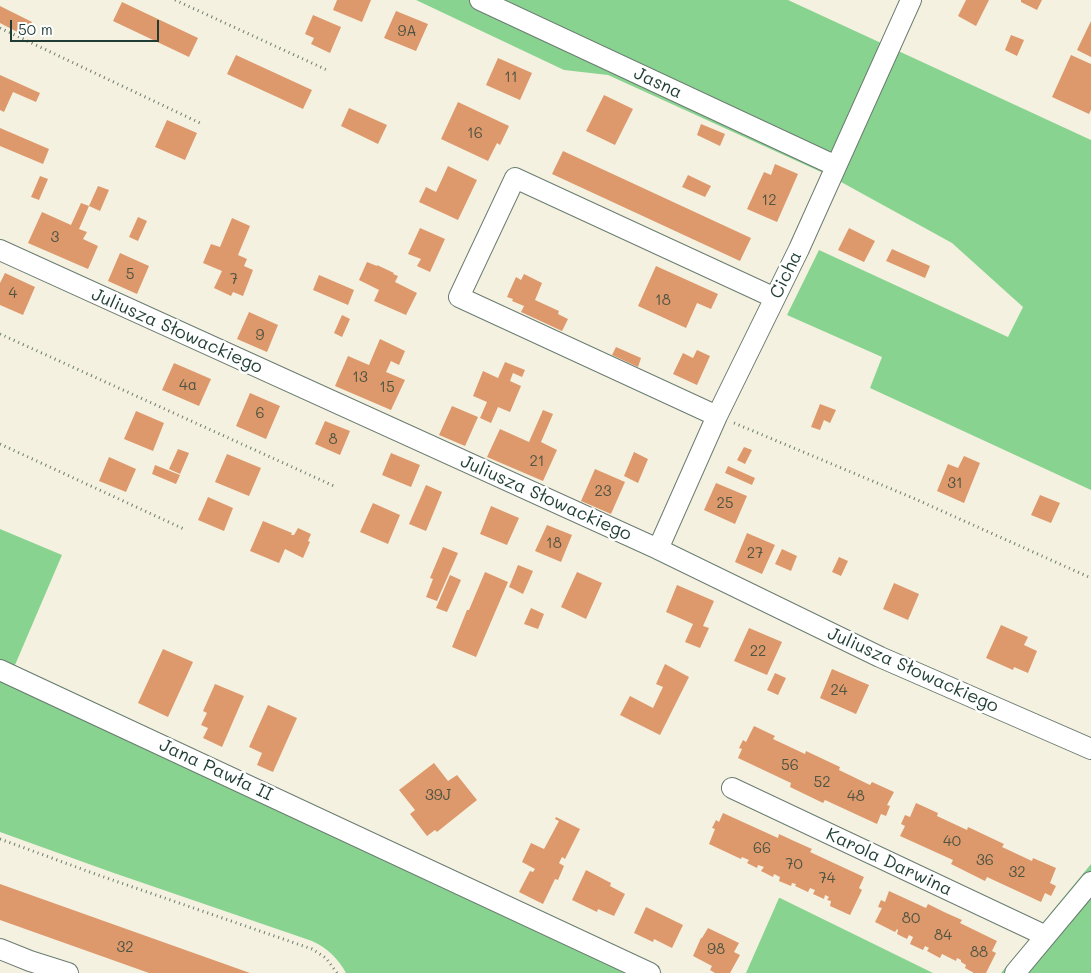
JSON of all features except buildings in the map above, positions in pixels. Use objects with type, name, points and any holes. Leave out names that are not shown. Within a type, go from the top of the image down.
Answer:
[{"type":"street","name":"Jasna","points":[[480,0],[836,166]]},
{"type":"street","name":"Cicha","points":[[658,549],[717,416],[799,249],[911,0]]},
{"type":"street","points":[[717,416],[459,297],[515,178],[775,298]]},
{"type":"street","name":"Juliusza Słowackiego","points":[[0,250],[658,549],[880,657],[1091,750]]},
{"type":"street","name":"Jana Pawła II","points":[[0,670],[650,973]]},
{"type":"street","name":"Karola Darwina","points":[[732,788],[1046,936]]},
{"type":"street","points":[[1015,973],[1091,882]]},
{"type":"street","points":[[0,949],[68,973]]},
{"type":"path","points":[[175,0],[327,70]]},
{"type":"path","points":[[0,28],[200,124]]},
{"type":"path","points":[[0,334],[334,486]]},
{"type":"path","points":[[717,416],[913,498],[1091,578]]},
{"type":"path","points":[[0,444],[186,530]]},
{"type":"path","points":[[0,839],[98,876],[312,949],[326,958],[337,973]]},
{"type":"green space","points":[[416,0],[788,0],[1091,140],[1091,490],[870,388],[882,357],[787,315],[819,250],[1008,337],[1023,307],[952,243],[832,177],[608,75],[564,70]]},
{"type":"green space","points":[[0,529],[62,555],[15,665],[662,973],[346,973],[332,954],[312,941],[0,832]]},
{"type":"green space","points":[[1091,864],[1091,973],[1001,973]]},
{"type":"green space","points":[[780,898],[933,973],[746,973]]}]
